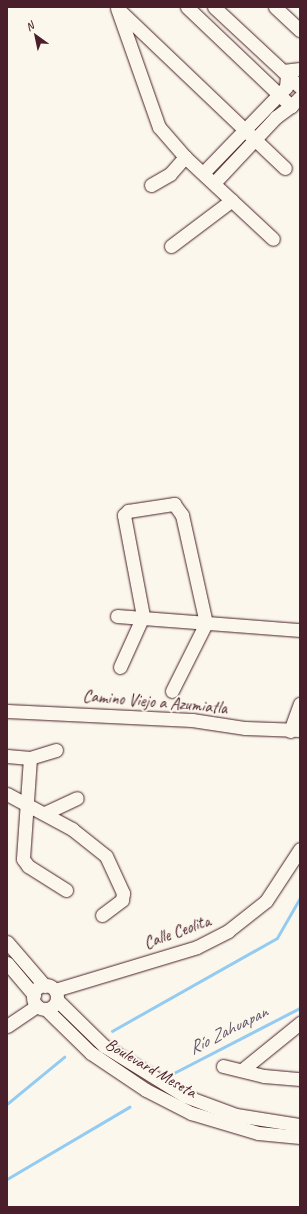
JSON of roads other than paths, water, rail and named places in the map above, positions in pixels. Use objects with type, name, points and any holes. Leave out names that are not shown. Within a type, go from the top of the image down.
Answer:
[{"type":"street","points":[[187,7],[291,106]]},
{"type":"street","points":[[214,7],[300,87]]},
{"type":"street","points":[[275,7],[300,30]]},
{"type":"street","points":[[274,239],[185,157],[159,127],[116,8],[285,168]]},
{"type":"street","points":[[285,73],[300,69]]},
{"type":"street","points":[[203,173],[277,93],[286,87],[285,73]]},
{"type":"street","points":[[214,183],[254,139],[300,96]]},
{"type":"street","points":[[265,106],[276,117]]},
{"type":"street","points":[[151,185],[170,174],[185,157]]},
{"type":"street","points":[[171,246],[232,200]]},
{"type":"street","points":[[120,666],[143,616],[124,515],[167,503],[174,504],[182,515],[206,623],[172,690]]},
{"type":"street","points":[[117,616],[143,616],[206,623],[300,630]]},
{"type":"street","points":[[295,731],[300,704]]},
{"type":"street","name":"Camino Viejo a Azumiatla","points":[[7,711],[192,720],[295,731]]},
{"type":"street","points":[[7,756],[30,758],[56,750]]},
{"type":"street","points":[[30,758],[26,803],[24,863],[66,890]]},
{"type":"street","points":[[7,794],[72,829],[106,856],[123,893],[122,900],[102,915]]},
{"type":"street","points":[[45,814],[78,798]]},
{"type":"street","name":"Calle Ceolita","points":[[52,992],[197,947],[228,931],[266,901],[300,849]]},
{"type":"street","name":"Boulevard Meseta","points":[[7,942],[77,1022],[104,1046],[154,1079],[212,1107],[258,1120],[300,1125]]},
{"type":"street","name":"Boulevard Meseta","points":[[7,963],[39,1004],[64,1030],[91,1053],[146,1090],[192,1113],[258,1133],[300,1137]]},
{"type":"street","points":[[7,1026],[39,1004],[52,992]]},
{"type":"street","points":[[39,1004],[52,992]]},
{"type":"street","points":[[242,1070],[300,1023]]},
{"type":"street","points":[[223,1066],[300,1079]]},
{"type":"waterway","points":[[112,1031],[277,938],[300,898]]},
{"type":"waterway","name":"Río Zahuapan","points":[[168,1076],[300,1008]]},
{"type":"waterway","points":[[7,1104],[64,1057]]},
{"type":"waterway","name":"Río Zahuapan","points":[[7,1179],[129,1107]]}]
